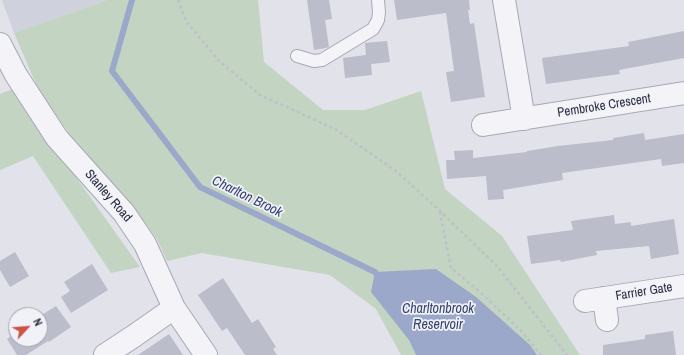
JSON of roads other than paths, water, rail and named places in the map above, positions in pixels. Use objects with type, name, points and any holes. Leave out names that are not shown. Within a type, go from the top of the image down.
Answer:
[{"type":"street","points":[[504,0],[524,119]]},
{"type":"street","name":"Stanley Road","points":[[0,44],[16,75],[57,138],[124,213],[145,244],[174,308],[206,355]]},
{"type":"street","name":"Pembroke Crescent","points":[[483,125],[684,93]]},
{"type":"street","name":"Farrier Gate","points":[[607,320],[594,300],[684,286]]},
{"type":"street","points":[[105,355],[174,308]]},
{"type":"lane","points":[[297,56],[314,61],[322,60],[373,29],[378,20],[378,0]]},
{"type":"water","name":"Charltonbrook Reservoir","points":[[436,269],[476,297],[530,345],[537,355],[416,355],[409,340],[371,292],[375,272]]},
{"type":"waterway","name":"Charlton Brook","points":[[132,0],[112,71],[200,187],[375,272],[378,278]]}]
